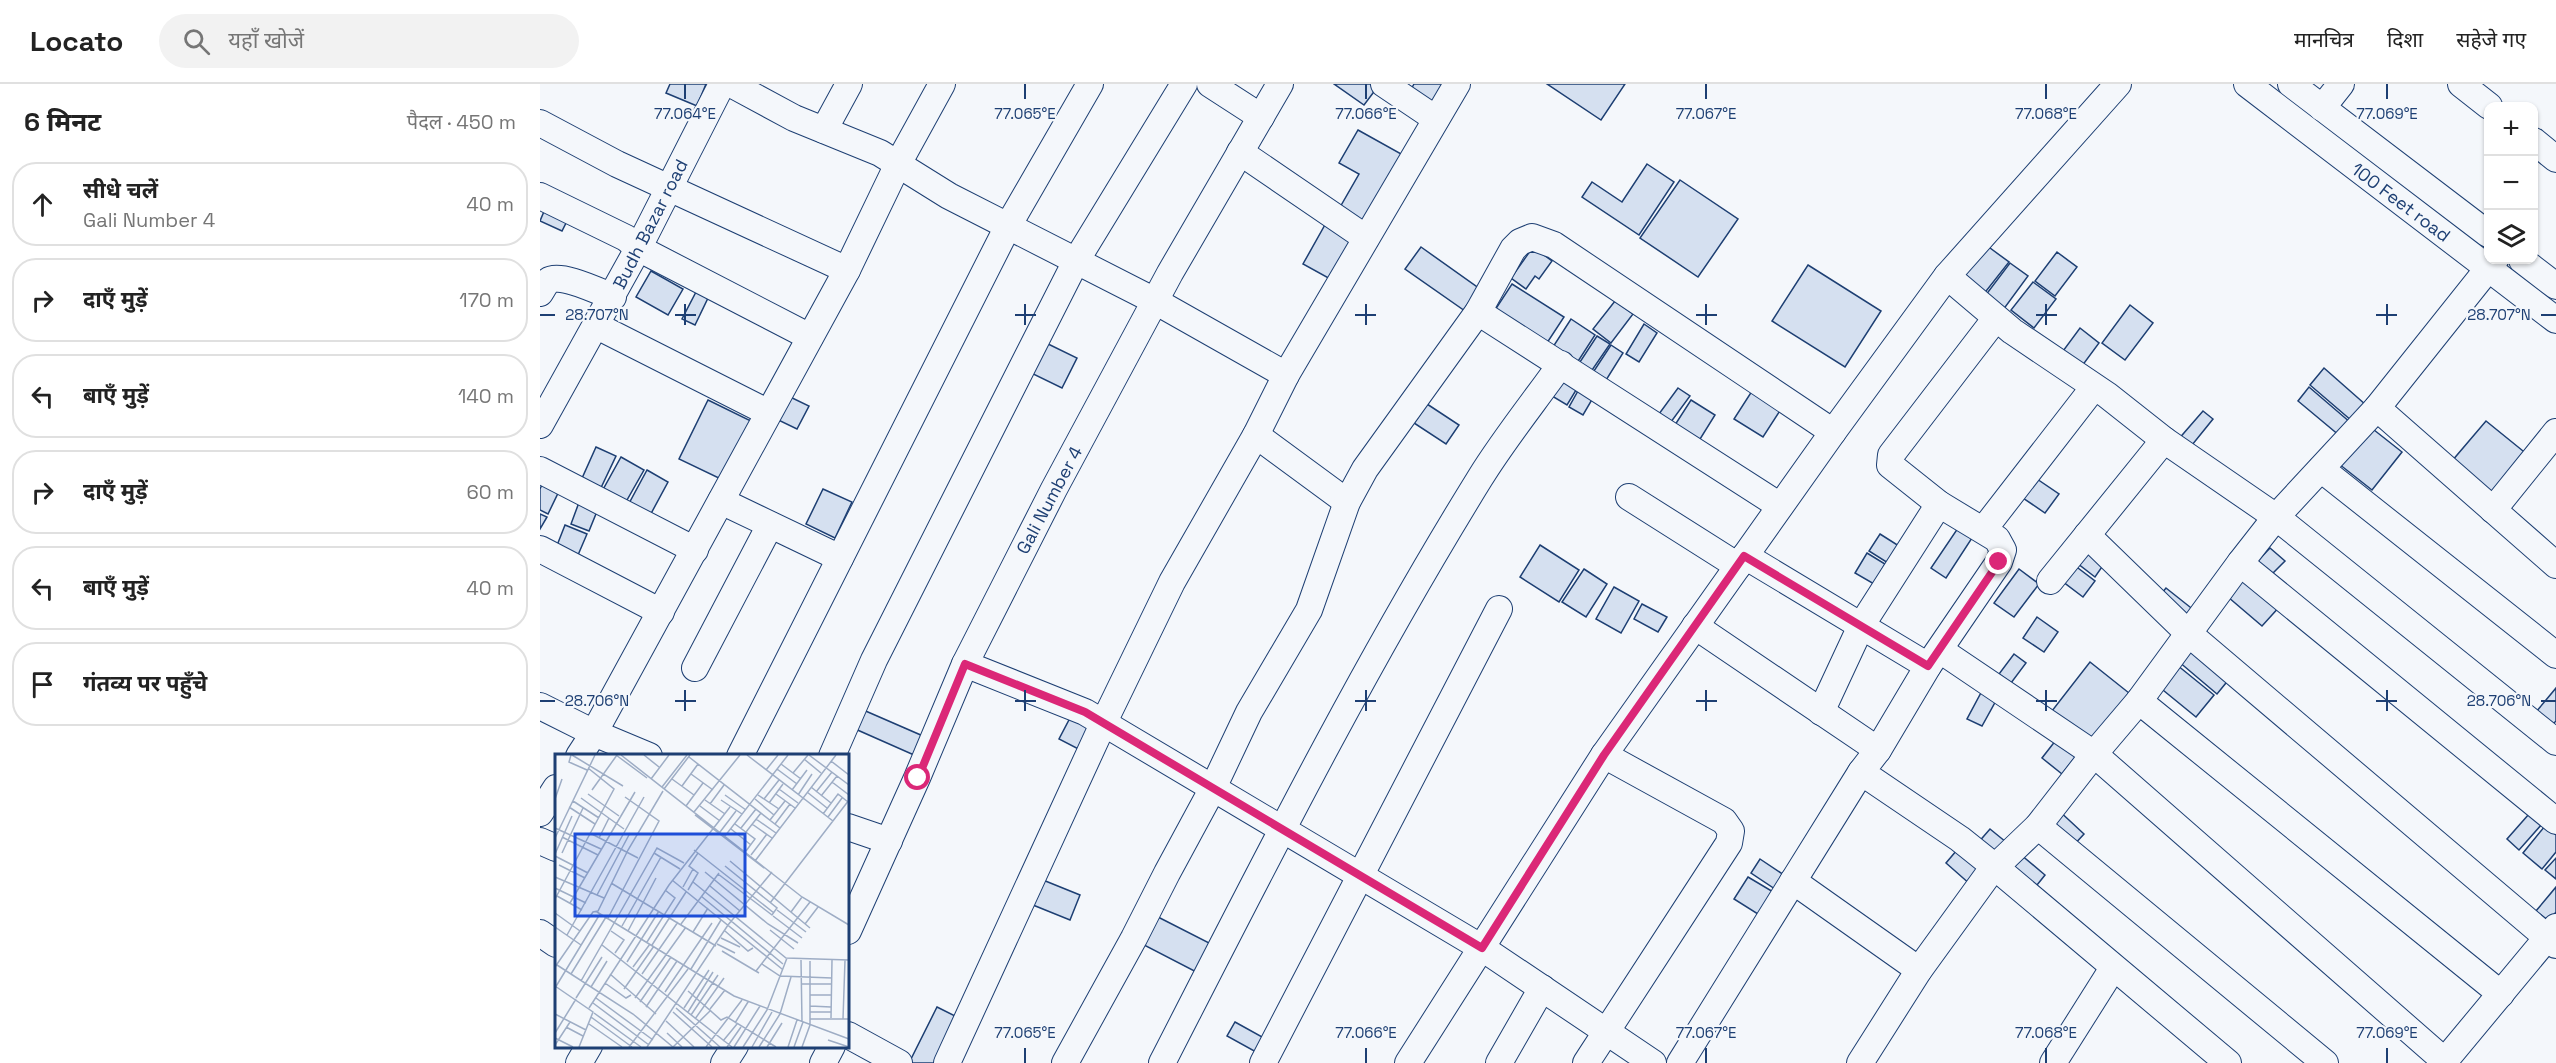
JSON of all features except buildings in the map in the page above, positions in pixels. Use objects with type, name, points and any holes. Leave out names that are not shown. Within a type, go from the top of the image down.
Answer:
[{"type":"street","name":"Budh Bazar road","points":[[540,425],[613,297],[722,84]]},
{"type":"street","points":[[731,84],[794,118],[880,153],[949,196],[1155,301],[1286,375]]},
{"type":"street","points":[[824,130],[849,84]]},
{"type":"street","points":[[580,754],[661,612],[767,412],[847,270],[898,164],[942,84]]},
{"type":"street","points":[[741,754],[1008,226],[1090,84]]},
{"type":"street","points":[[833,754],[874,660],[1076,261],[1184,84]]},
{"type":"street","points":[[1210,84],[1261,117]]},
{"type":"street","name":"Gali Number 4","points":[[849,929],[965,664],[1054,489],[1155,301],[1280,84]]},
{"type":"street","points":[[1384,84],[1436,119]]},
{"type":"street","points":[[947,1063],[1103,724],[1172,582],[1256,435],[1286,375],[1457,84]]},
{"type":"street","points":[[1408,1063],[1604,755],[1833,432],[1947,276],[2118,84]]},
{"type":"street","name":"100 Feet road","points":[[2247,84],[2484,258]]},
{"type":"street","name":"100 Feet road","points":[[2291,84],[2484,231]]},
{"type":"street","points":[[2322,108],[2342,84]]},
{"type":"street","points":[[2461,84],[2484,102]]},
{"type":"street","points":[[540,123],[669,188],[847,270]]},
{"type":"street","points":[[2538,144],[2556,159]]},
{"type":"street","points":[[1240,152],[1366,238]]},
{"type":"street","points":[[540,196],[626,238],[638,248],[810,337]]},
{"type":"street","points":[[1065,1063],[1104,996],[1213,788],[1249,712],[1309,610],[1347,502],[1381,444],[1478,312],[1513,249],[1520,242],[1533,237],[1554,244],[1833,432]]},
{"type":"street","points":[[1860,1063],[1919,970],[1995,867],[2038,826],[2139,701],[2240,563],[2276,518],[2377,408],[2492,264]]},
{"type":"street","name":"100 Feet road","points":[[2492,264],[2556,320]]},
{"type":"street","points":[[2527,264],[2556,286]]},
{"type":"street","points":[[1947,276],[2012,332],[2094,387],[2164,440],[2276,518],[2556,742]]},
{"type":"street","points":[[540,294],[549,280],[555,279],[582,284],[613,297]]},
{"type":"street","points":[[1478,312],[1780,506]]},
{"type":"street","points":[[1680,1063],[1861,772],[1878,750],[1934,658],[1999,562],[2003,550],[1997,539],[1939,504],[1890,465],[1891,454],[1996,318]]},
{"type":"street","points":[[597,326],[767,412]]},
{"type":"street","points":[[1162,1063],[1341,716],[1480,477],[1561,364]]},
{"type":"street","points":[[1984,530],[2094,387]]},
{"type":"street","points":[[2377,408],[2556,565]]},
{"type":"street","points":[[2493,510],[2556,432]]},
{"type":"street","points":[[1256,435],[1347,502]]},
{"type":"street","points":[[2050,581],[2164,440]]},
{"type":"street","points":[[2321,469],[2556,655]]},
{"type":"street","points":[[540,470],[694,550]]},
{"type":"street","points":[[1629,497],[1861,626],[1934,658],[2094,754],[2445,1062],[2501,994],[2553,937],[2188,633],[2087,535]]},
{"type":"street","points":[[721,501],[840,558]]},
{"type":"street","points":[[1821,712],[1861,626],[1939,504]]},
{"type":"street","points":[[695,668],[770,525]]},
{"type":"street","points":[[540,549],[661,612]]},
{"type":"street","points":[[2240,563],[2556,821]]},
{"type":"street","points":[[1263,1063],[1499,609]]},
{"type":"street","points":[[1695,626],[1878,750]]},
{"type":"street","points":[[965,664],[1085,712],[1482,948],[1653,1063]]},
{"type":"street","points":[[2139,701],[2501,994]]},
{"type":"street","points":[[540,706],[594,733],[644,754]]},
{"type":"street","points":[[1586,1063],[1728,843],[1731,831],[1724,821],[1604,755]]},
{"type":"street","points":[[1861,772],[1960,839],[2228,1063]]},
{"type":"street","points":[[540,813],[555,790]]},
{"type":"street","points":[[2038,826],[2325,1063]]},
{"type":"street","points":[[849,827],[889,841]]},
{"type":"street","points":[[540,841],[555,848]]},
{"type":"street","points":[[1792,881],[1919,970]]},
{"type":"street","points":[[540,933],[555,943]]},
{"type":"street","points":[[2053,1063],[2114,968]]},
{"type":"street","points":[[1498,1063],[1542,988]]},
{"type":"street","points":[[849,1036],[899,1063]]},
{"type":"street","points":[[579,1063],[588,1048]]},
{"type":"street","points":[[724,1063],[734,1048]]},
{"type":"street","points":[[823,1063],[831,1048]]},
{"type":"route","points":[[918,778],[965,664],[1085,712],[1482,948],[1604,755],[1744,556],[1928,666],[1999,562]]}]
